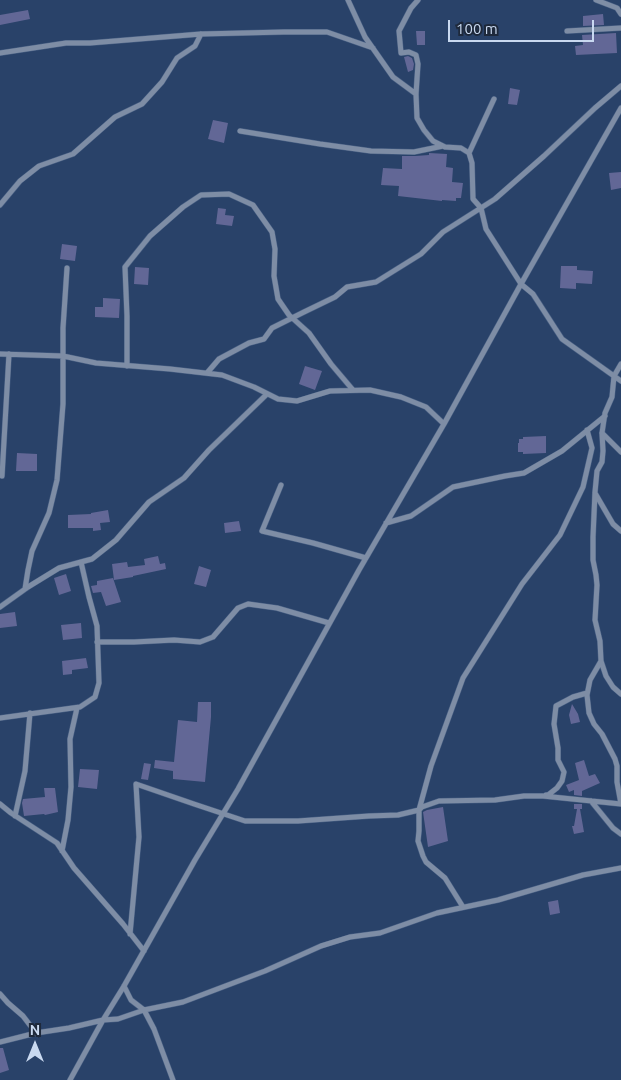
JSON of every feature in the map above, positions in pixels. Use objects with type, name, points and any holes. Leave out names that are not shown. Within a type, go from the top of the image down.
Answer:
[{"type":"street","points":[[348,0],[365,37],[393,77],[416,94]]},
{"type":"street","points":[[418,0],[411,8],[399,31],[401,52],[409,52],[416,55],[418,64],[417,118],[433,141],[443,146]]},
{"type":"street","points":[[596,0],[617,8],[621,14]]},
{"type":"street","points":[[566,31],[621,28]]},
{"type":"street","points":[[0,53],[66,43],[90,43],[201,34],[276,32],[327,32],[373,48]]},
{"type":"street","points":[[0,205],[20,180],[39,166],[73,154],[115,117],[142,104],[162,82],[177,58],[195,46],[201,34]]},
{"type":"street","points":[[207,373],[220,359],[249,343],[264,339],[272,328],[335,297],[347,288],[376,282],[421,254],[444,232],[502,193],[621,86]]},
{"type":"street","points":[[469,154],[494,99]]},
{"type":"street","points":[[70,1080],[195,860],[238,789],[329,623],[444,424],[621,108]]},
{"type":"street","points":[[240,131],[371,150],[414,152],[443,146],[461,148],[469,154],[472,163],[473,199],[481,208],[486,229],[522,284],[533,294],[562,339],[621,381]]},
{"type":"street","points":[[126,366],[127,316],[125,267],[150,236],[183,207],[201,195],[228,194],[253,205],[272,232],[275,249],[274,276],[278,299],[292,318],[309,333],[331,364],[353,390]]},
{"type":"street","points":[[25,589],[32,551],[48,513],[57,480],[62,404],[62,328],[67,268]]},
{"type":"street","points":[[0,354],[62,356],[96,363],[207,373],[254,387],[278,400],[297,401],[330,391],[370,390],[402,397],[426,407],[444,424]]},
{"type":"street","points":[[2,476],[9,354]]},
{"type":"street","points":[[621,364],[614,376],[612,397],[605,416],[602,433],[603,451],[602,462],[597,471],[593,537],[593,560],[597,585],[595,620],[600,641],[601,661],[606,676],[621,694]]},
{"type":"street","points":[[614,376],[621,375]]},
{"type":"street","points":[[0,607],[59,568],[92,559],[116,540],[149,502],[184,478],[209,450],[266,394]]},
{"type":"street","points":[[386,523],[411,516],[453,487],[524,473],[562,451],[605,416]]},
{"type":"street","points":[[463,907],[445,878],[426,862],[418,841],[420,810],[431,766],[463,678],[522,584],[560,535],[583,487],[592,448],[587,430]]},
{"type":"street","points":[[602,433],[621,452]]},
{"type":"street","points":[[280,486],[262,531],[366,558]]},
{"type":"street","points":[[595,492],[613,524],[621,530]]},
{"type":"street","points":[[0,718],[77,708],[95,697],[99,683],[97,626],[81,562]]},
{"type":"street","points":[[97,642],[174,640],[200,642],[213,637],[238,608],[248,604],[277,608],[329,623]]},
{"type":"street","points":[[130,934],[139,837],[136,784],[245,821],[298,821],[398,815],[420,810],[439,801],[495,800],[524,796],[543,796],[621,804],[615,759],[589,713],[587,693],[590,680],[601,661]]},
{"type":"street","points":[[543,796],[548,795],[557,788],[562,781],[564,772],[558,760],[554,724],[556,706],[573,697],[587,693]]},
{"type":"street","points":[[62,851],[69,812],[70,739],[77,708]]},
{"type":"street","points":[[15,816],[25,771],[30,713]]},
{"type":"street","points":[[591,801],[613,828],[621,834]]},
{"type":"street","points":[[0,804],[57,843],[74,868],[144,951]]},
{"type":"street","points":[[0,1042],[36,1033],[103,1020],[118,1019],[144,1010],[183,1002],[265,971],[321,946],[350,937],[380,933],[437,913],[498,900],[583,875],[621,868]]},
{"type":"street","points":[[124,986],[131,1000],[144,1010],[154,1030],[172,1080]]},
{"type":"street","points":[[0,994],[23,1016],[36,1033]]},
{"type":"building","points":[[28,10],[30,19],[0,25],[0,15]]},
{"type":"building","points":[[603,14],[604,25],[583,26],[583,16]]},
{"type":"building","points":[[416,31],[425,31],[425,45],[417,45]]},
{"type":"building","points":[[616,33],[617,53],[576,55],[575,46],[583,45],[582,35]]},
{"type":"building","points":[[404,57],[412,58],[414,64],[413,70],[408,72]]},
{"type":"building","points":[[510,88],[520,90],[517,105],[508,104]]},
{"type":"building","points":[[213,120],[228,123],[224,143],[208,139]]},
{"type":"building","points":[[429,153],[447,154],[446,167],[453,168],[452,182],[463,183],[461,198],[456,198],[456,201],[442,201],[398,196],[399,186],[381,185],[383,168],[402,169],[402,156],[429,155]]},
{"type":"building","points":[[621,172],[621,188],[611,190],[609,173]]},
{"type":"building","points":[[218,208],[226,209],[225,215],[234,216],[232,226],[216,224]]},
{"type":"building","points":[[62,244],[77,246],[75,261],[60,259]]},
{"type":"building","points":[[561,266],[577,266],[577,270],[593,271],[592,284],[576,283],[576,289],[560,288]]},
{"type":"building","points":[[135,267],[149,268],[148,285],[134,284]]},
{"type":"building","points":[[103,298],[120,299],[119,318],[95,317],[95,307],[103,307]]},
{"type":"building","points":[[305,366],[322,371],[315,390],[299,384]]},
{"type":"building","points":[[546,436],[546,453],[523,454],[523,452],[518,452],[519,439],[523,439],[523,437]]},
{"type":"building","points":[[17,453],[37,454],[37,471],[16,471]]},
{"type":"building","points":[[108,510],[110,522],[100,523],[101,530],[93,531],[93,528],[68,528],[68,515],[91,514]]},
{"type":"building","points":[[239,521],[241,531],[225,533],[224,523]]},
{"type":"building","points":[[158,556],[160,564],[165,563],[166,569],[114,580],[112,564],[127,562],[128,567],[145,565],[144,559]]},
{"type":"building","points":[[199,566],[211,570],[206,587],[194,584]]},
{"type":"building","points":[[66,574],[71,591],[59,595],[54,578]]},
{"type":"building","points":[[113,578],[121,602],[106,606],[101,592],[93,593],[91,586],[97,585],[97,581]]},
{"type":"building","points":[[15,612],[17,626],[0,628],[0,614]]},
{"type":"building","points":[[81,623],[82,638],[63,640],[61,625]]},
{"type":"building","points":[[86,658],[88,668],[72,670],[72,674],[63,675],[62,661]]},
{"type":"building","points":[[198,702],[211,702],[205,782],[173,779],[173,771],[154,768],[155,760],[174,762],[178,720],[197,722]]},
{"type":"building","points":[[572,704],[580,722],[571,724],[569,715]]},
{"type":"building","points":[[584,760],[589,776],[595,774],[600,783],[582,791],[582,796],[574,795],[574,790],[569,792],[566,785],[579,780],[575,763]]},
{"type":"building","points":[[144,763],[151,764],[148,780],[141,779]]},
{"type":"building","points":[[80,769],[99,770],[97,789],[78,787]]},
{"type":"building","points":[[44,788],[55,788],[58,812],[24,816],[23,799],[45,797]]},
{"type":"building","points":[[574,804],[582,804],[582,809],[580,809],[584,832],[574,834],[572,826],[574,826],[577,809],[574,809]]},
{"type":"building","points":[[443,807],[448,841],[428,847],[423,812]]},
{"type":"building","points":[[558,900],[560,913],[550,915],[548,902]]},
{"type":"building","points":[[0,1048],[3,1048],[9,1070],[0,1073]]}]
